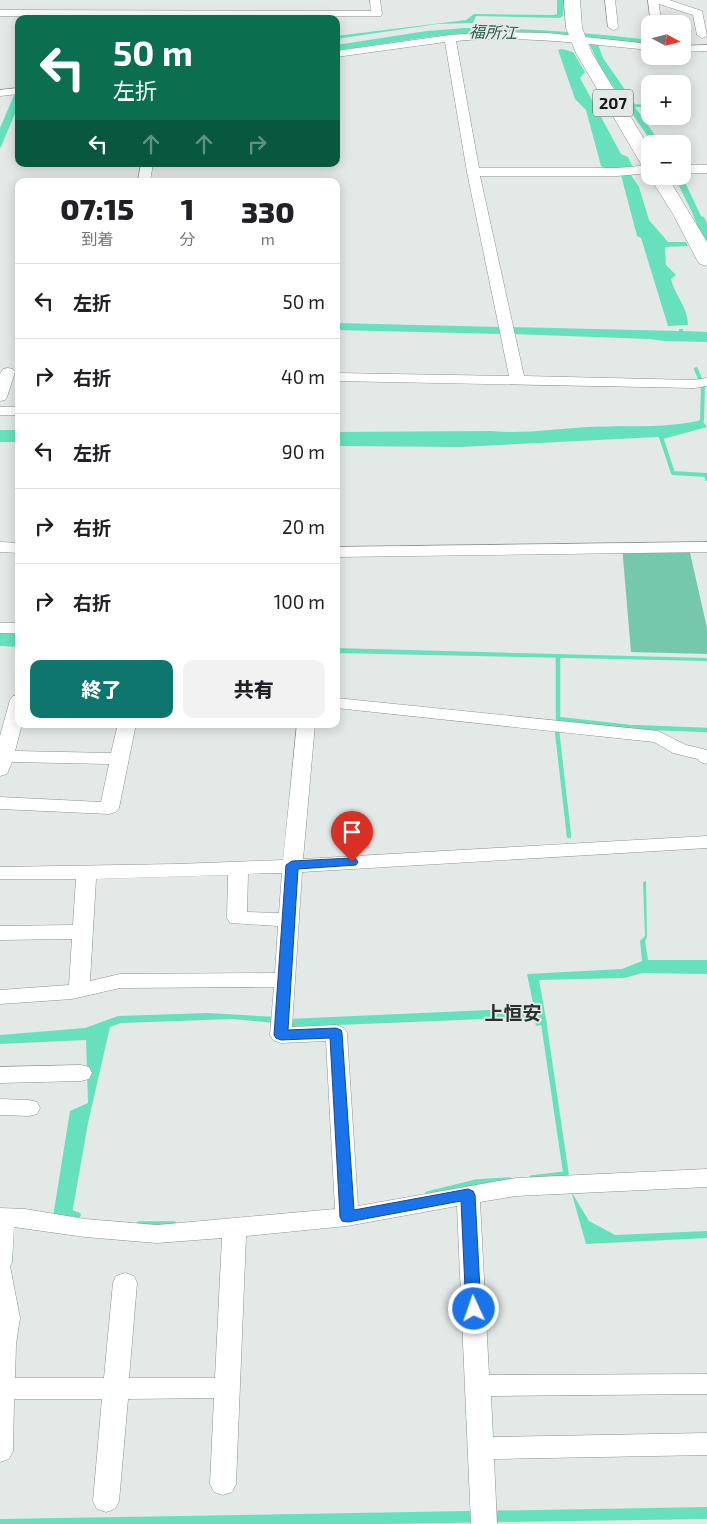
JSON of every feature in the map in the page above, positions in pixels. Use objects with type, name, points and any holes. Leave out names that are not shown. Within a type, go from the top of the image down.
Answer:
[{"type":"highway","name":"207","points":[[572,0],[576,34],[591,67],[641,149]]},
{"type":"highway","points":[[664,185],[707,260]]},
{"type":"street","points":[[0,13],[377,14],[375,0]]},
{"type":"street","points":[[610,0],[613,27]]},
{"type":"street","points":[[653,0],[655,15]]},
{"type":"street","points":[[658,0],[698,13],[702,35]]},
{"type":"street","points":[[340,53],[450,38],[514,35],[576,34],[641,45]]},
{"type":"street","points":[[450,38],[473,172],[517,380]]},
{"type":"street","points":[[691,49],[707,48]]},
{"type":"street","points":[[0,93],[15,91]]},
{"type":"street","points":[[691,169],[707,169]]},
{"type":"street","points":[[473,172],[641,170]]},
{"type":"street","points":[[0,397],[9,372]]},
{"type":"street","points":[[340,377],[694,384],[707,382]]},
{"type":"street","points":[[0,411],[15,411]]},
{"type":"street","points":[[0,547],[15,548]]},
{"type":"street","points":[[340,552],[707,547]]},
{"type":"street","points":[[0,628],[15,628]]},
{"type":"street","points":[[340,703],[658,737],[680,749],[706,755],[707,758]]},
{"type":"street","points":[[15,718],[2,763],[120,759]]},
{"type":"street","points":[[0,803],[110,808],[126,728]]},
{"type":"street","points":[[306,728],[292,865],[281,1035],[336,1033],[348,1217]]},
{"type":"street","points":[[0,873],[86,874],[238,869],[707,842]]},
{"type":"street","points":[[238,869],[237,918],[289,920]]},
{"type":"street","points":[[79,991],[86,874]]},
{"type":"street","points":[[0,933],[83,932]]},
{"type":"street","points":[[0,997],[79,991],[120,981],[284,980]]},
{"type":"street","points":[[0,1075],[81,1073]]},
{"type":"street","points":[[0,1107],[29,1108]]},
{"type":"street","points":[[0,1262],[1,1217],[24,1218],[85,1228],[158,1234],[234,1229],[348,1217],[516,1187],[707,1178]]},
{"type":"street","points":[[468,1195],[484,1514]]},
{"type":"street","points":[[223,1484],[234,1229]]},
{"type":"street","points":[[0,1271],[8,1318],[3,1344],[0,1451]]},
{"type":"street","points":[[106,1501],[125,1283]]},
{"type":"street","points":[[478,1386],[707,1384]]},
{"type":"street","points":[[1,1390],[227,1388]]},
{"type":"street","points":[[481,1448],[707,1444]]},
{"type":"shaded area","points":[[688,544],[707,628],[707,654],[631,652],[622,546]]},
{"type":"water","points":[[557,0],[564,0],[563,16],[560,18],[476,16],[473,23],[437,24],[340,38],[340,36],[466,20],[474,14],[557,14]]},
{"type":"water","name":"福所江","points":[[465,28],[534,30],[641,39],[641,44],[559,36],[491,33],[435,36],[340,50],[340,44],[427,31]]},
{"type":"water","points":[[589,43],[598,44],[603,58],[635,104],[641,104],[641,107],[635,107],[641,116],[641,125],[648,125],[655,135],[647,135],[601,69]]},
{"type":"water","points":[[562,49],[573,52],[585,72],[580,78],[621,154],[628,157],[633,167],[631,175],[639,187],[649,220],[668,242],[686,242],[688,246],[665,247],[666,265],[676,275],[671,279],[684,307],[688,325],[668,326],[641,238],[637,236],[621,175],[601,166],[586,110],[575,99],[558,50]]},
{"type":"water","points":[[15,93],[15,113],[0,149],[0,128]]},
{"type":"water","points":[[678,185],[686,185],[701,216],[704,217],[707,223],[707,252],[692,212]]},
{"type":"water","points":[[340,323],[501,327],[501,334],[340,330]]},
{"type":"water","points":[[511,327],[679,331],[679,329],[683,329],[683,331],[707,332],[707,342],[512,334]]},
{"type":"water","points":[[702,420],[707,427],[663,439],[658,437],[460,447],[340,446],[340,432],[527,432],[587,427],[659,426]]},
{"type":"water","points":[[0,430],[15,430],[15,442],[0,442]]},
{"type":"water","points":[[0,633],[15,634],[15,647],[0,646]]},
{"type":"water","points":[[340,648],[707,658],[707,661],[340,653]]},
{"type":"water","points":[[646,881],[647,937],[645,941],[648,960],[707,960],[707,974],[643,973],[624,978],[539,980],[547,1024],[536,1026],[534,1017],[288,1027],[288,1019],[534,1008],[527,974],[622,969],[642,961],[640,941],[645,936],[643,882]]},
{"type":"water","points":[[208,1013],[277,1017],[276,1023],[232,1019],[121,1023],[110,1027],[88,1123],[71,1220],[53,1217],[70,1111],[88,1103],[86,1040],[0,1044],[0,1035],[85,1028],[118,1016]]},
{"type":"water","points":[[571,1191],[589,1221],[615,1235],[707,1231],[707,1238],[586,1244]]},
{"type":"water","points":[[707,1507],[707,1519],[385,1524],[0,1524],[0,1519]]},
{"type":"waterway","points":[[696,369],[700,379]]},
{"type":"waterway","points":[[700,423],[702,420],[703,387]]},
{"type":"waterway","points":[[660,434],[673,473],[706,475],[707,479]]},
{"type":"waterway","points":[[558,657],[558,719],[630,727],[707,730]]},
{"type":"waterway","points":[[557,731],[569,836]]},
{"type":"waterway","points":[[532,1178],[566,1174],[544,1025]]},
{"type":"waterway","points":[[428,1194],[477,1182],[509,1180]]},
{"type":"waterway","points":[[68,1212],[78,1215]]},
{"type":"waterway","points":[[139,1224],[174,1224]]},
{"type":"district","name":"上恒安","points":[[513,1013]]},
{"type":"route","points":[[352,862],[292,865],[281,1035],[336,1033],[348,1217],[468,1195],[474,1309]]}]
